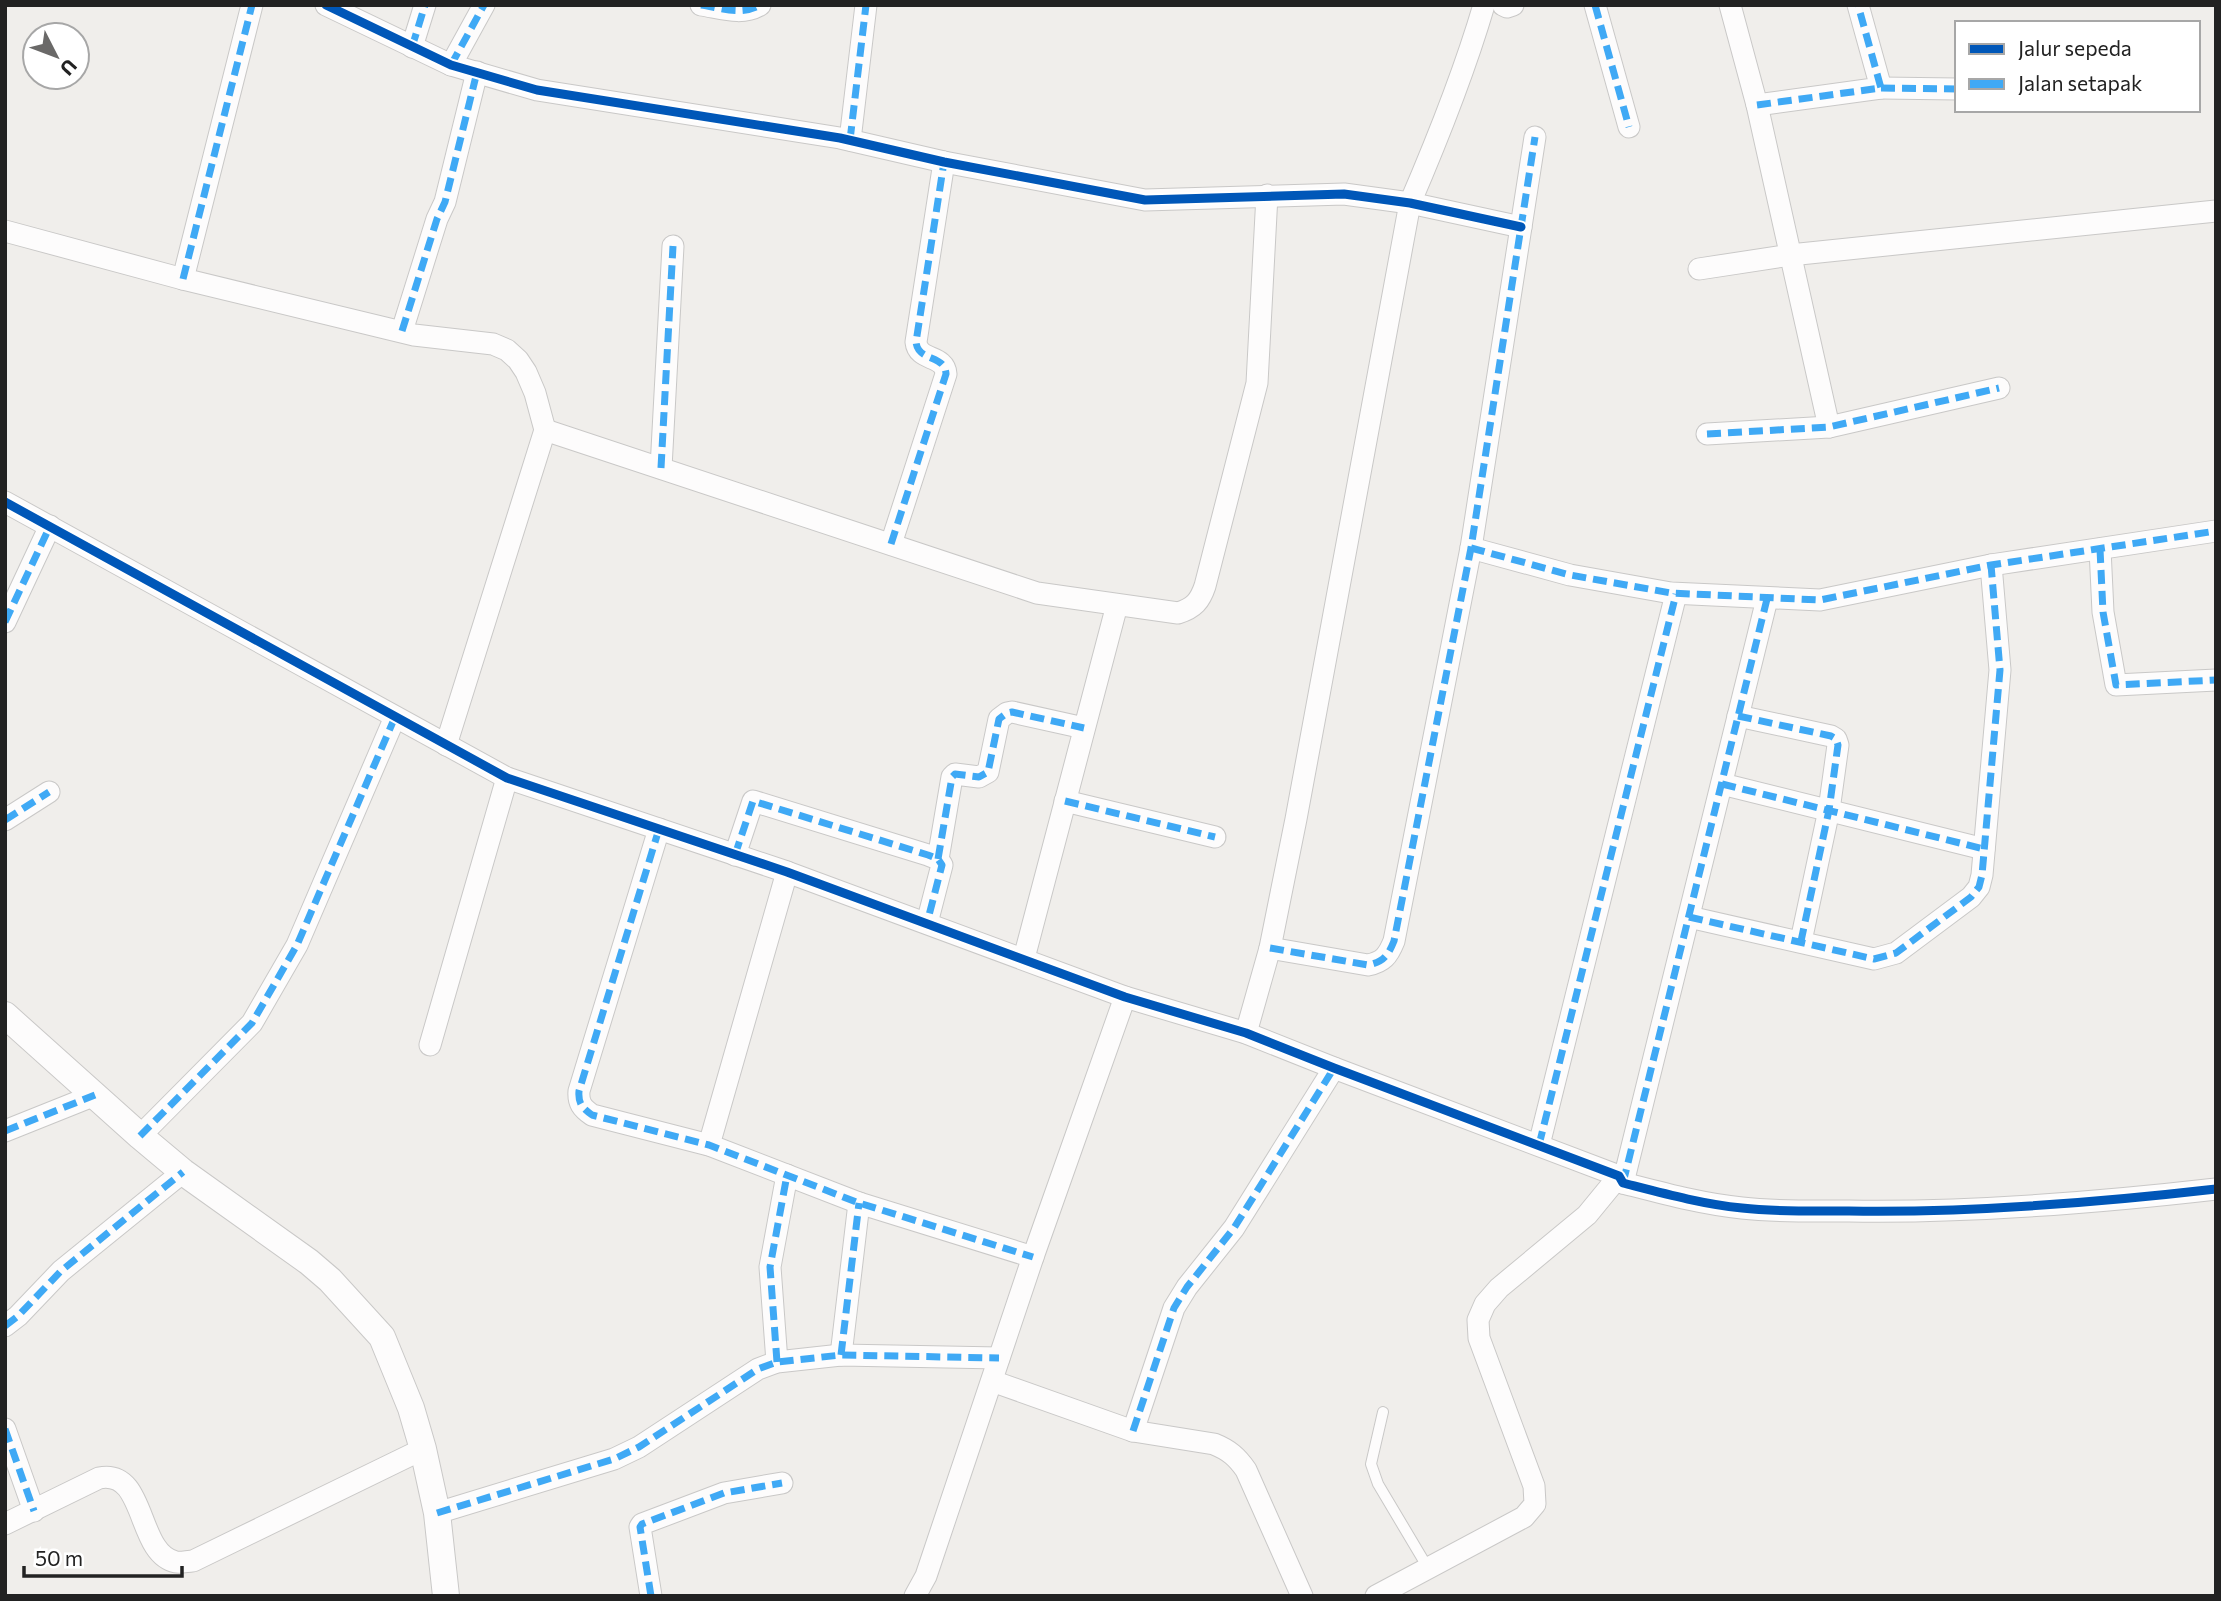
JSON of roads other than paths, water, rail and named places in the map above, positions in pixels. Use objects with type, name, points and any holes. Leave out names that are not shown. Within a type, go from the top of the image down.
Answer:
[{"type":"street","points":[[183,279],[252,5]]},
{"type":"street","points":[[326,5],[451,65],[537,90],[849,140],[944,162],[1145,200],[1344,194],[1410,203],[1521,227]]},
{"type":"street","points":[[412,47],[425,5]]},
{"type":"street","points":[[451,65],[484,5]]},
{"type":"street","points":[[701,5],[741,12],[750,11],[760,5]]},
{"type":"street","points":[[849,140],[866,5]]},
{"type":"street","points":[[1247,1033],[1270,948],[1299,805],[1410,203],[1451,105],[1484,5]]},
{"type":"street","points":[[1503,5],[1513,5]]},
{"type":"street","points":[[1595,5],[1629,127]]},
{"type":"street","points":[[1730,5],[1757,105],[1829,427]]},
{"type":"street","points":[[1858,5],[1881,88]]},
{"type":"street","points":[[402,331],[444,202],[477,72]]},
{"type":"street","points":[[1757,105],[1881,88],[1955,89]]},
{"type":"street","points":[[1270,948],[1368,965],[1381,962],[1389,954],[1471,548],[1535,137]]},
{"type":"street","points":[[891,544],[946,374],[946,367],[942,362],[921,354],[916,348],[944,162]]},
{"type":"street","points":[[545,430],[1037,593],[1178,613],[1190,609],[1200,599],[1257,383],[1267,195]]},
{"type":"street","points":[[1699,270],[1790,255],[2216,211]]},
{"type":"street","points":[[5,231],[183,279],[402,331],[493,344],[507,349],[518,360],[535,393],[545,430],[446,745]]},
{"type":"street","points":[[661,468],[673,246]]},
{"type":"street","points":[[1707,434],[1829,427],[1999,388]]},
{"type":"street","points":[[5,502],[508,778],[787,872],[1125,997],[1247,1033],[1621,1179],[1687,1200],[1743,1208],[1911,1212],[2015,1208],[2216,1189]]},
{"type":"street","points":[[5,622],[50,526]]},
{"type":"street","points":[[1471,548],[1570,575],[1676,594],[1830,599],[1991,565],[2216,531]]},
{"type":"street","points":[[2100,549],[2103,612],[2116,685],[2216,680]]},
{"type":"street","points":[[1689,917],[1874,958],[1896,953],[1971,897],[1979,887],[1984,849],[2000,670],[1991,565]]},
{"type":"street","points":[[1539,1145],[1676,594]]},
{"type":"street","points":[[1376,1596],[1524,1517],[1535,1504],[1534,1486],[1479,1338],[1478,1320],[1485,1304],[1499,1288],[1587,1215],[1621,1179],[1767,599]]},
{"type":"street","points":[[1024,958],[1116,605]]},
{"type":"street","points":[[927,923],[941,871],[939,859],[952,777],[955,774],[979,777],[988,772],[999,719],[1003,715],[1012,712],[1084,728]]},
{"type":"street","points":[[1738,716],[1831,736],[1836,739],[1838,745],[1829,810],[1801,941]]},
{"type":"street","points":[[140,1136],[252,1023],[266,1002],[297,945],[395,717]]},
{"type":"street","points":[[430,1045],[508,778]]},
{"type":"street","points":[[1722,784],[1984,849]]},
{"type":"street","points":[[5,820],[49,792]]},
{"type":"street","points":[[1065,801],[1215,837]]},
{"type":"street","points":[[735,855],[753,802],[939,859]]},
{"type":"street","points":[[659,829],[579,1091],[578,1101],[584,1109],[592,1115],[709,1145],[859,1203],[1033,1257]]},
{"type":"street","points":[[709,1145],[787,872]]},
{"type":"street","points":[[915,1596],[926,1576],[1033,1257],[1125,997]]},
{"type":"street","points":[[5,1016],[183,1171],[309,1262],[330,1280],[382,1337],[423,1449],[437,1513],[446,1596]]},
{"type":"street","points":[[1133,1431],[1174,1308],[1186,1287],[1234,1228],[1334,1069]]},
{"type":"street","points":[[5,1130],[95,1095]]},
{"type":"street","points":[[5,1326],[61,1271],[183,1171]]},
{"type":"street","points":[[777,1362],[769,1267],[788,1175]]},
{"type":"street","points":[[841,1355],[859,1203]]},
{"type":"street","points":[[437,1513],[614,1460],[639,1447],[758,1369],[777,1362],[841,1355],[999,1358]]},
{"type":"street","points":[[992,1381],[1133,1431],[1214,1444],[1237,1457],[1246,1470],[1302,1596]]},
{"type":"street","points":[[5,1429],[34,1511]]},
{"type":"street","points":[[5,1524],[109,1475],[120,1478],[127,1488],[158,1550],[176,1562],[193,1561],[423,1449]]},
{"type":"street","points":[[651,1596],[640,1530],[642,1524],[724,1493],[782,1483]]},
{"type":"lane","points":[[1383,1412],[1371,1465],[1378,1484],[1428,1569]]}]
